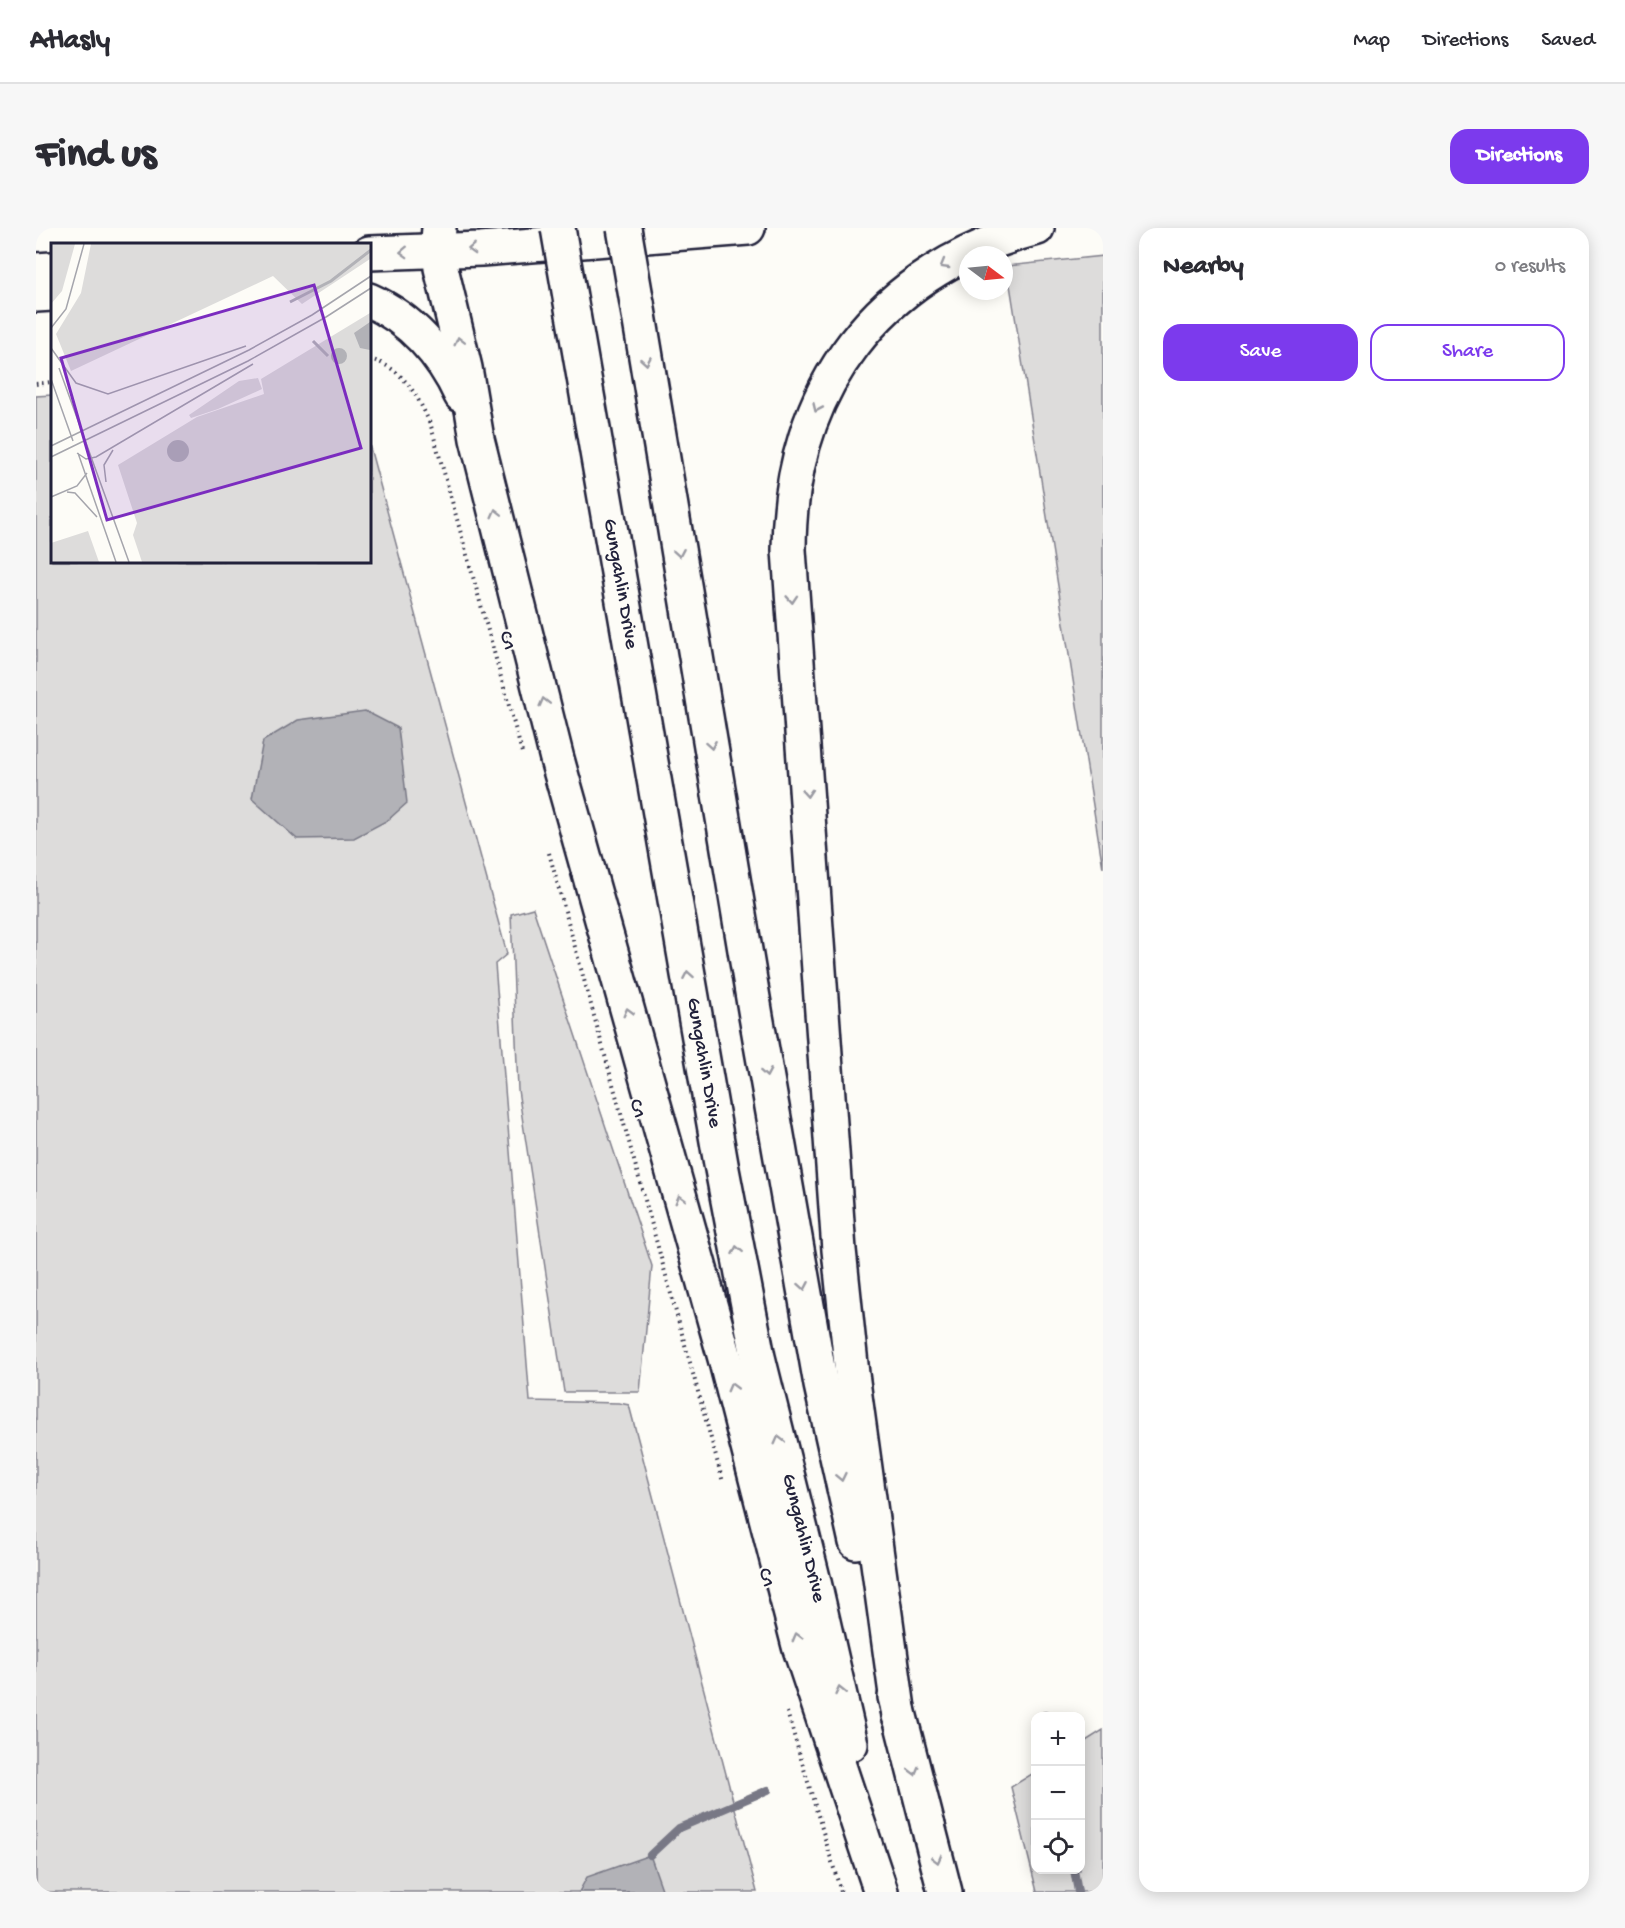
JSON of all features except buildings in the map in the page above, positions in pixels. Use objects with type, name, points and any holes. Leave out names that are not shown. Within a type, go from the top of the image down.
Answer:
[{"type":"main road","points":[[501,228],[619,233]]},
{"type":"main road","name":"Gungahlin Drive","points":[[558,228],[721,1164],[756,1346],[840,1691],[882,1892]]},
{"type":"main road","points":[[370,253],[439,239],[481,249],[619,233],[748,228]]},
{"type":"main road","points":[[899,1716],[852,1374],[839,1250],[789,550],[790,502],[800,451],[817,408],[841,364],[870,325],[904,292],[936,269],[977,247],[1037,228]]},
{"type":"main road","points":[[619,233],[637,303],[756,1016],[821,1385],[848,1510],[945,1892]]},
{"type":"main road","points":[[439,239],[444,283],[465,368],[477,439],[557,759],[725,1358],[800,1646],[882,1892]]},
{"type":"main road","points":[[36,270],[51,269]]},
{"type":"main road","points":[[36,295],[51,294]]},
{"type":"main road","points":[[370,301],[403,321],[433,348],[458,389],[477,439]]},
{"type":"path","name":"C1","points":[[370,359],[390,366],[402,376],[416,395],[431,426],[524,759]]},
{"type":"path","points":[[36,384],[51,382]]},
{"type":"path","name":"C1","points":[[549,851],[724,1484]]},
{"type":"path","points":[[784,1702],[841,1892]]},
{"type":"shaded area","points":[[1103,256],[1103,868],[1012,300],[1013,265]]},
{"type":"shaded area","points":[[51,395],[51,562],[370,562],[370,448],[507,954],[495,964],[530,1401],[629,1405],[757,1892],[36,1892],[36,396]]},
{"type":"shaded area","points":[[365,711],[398,728],[407,803],[388,820],[354,838],[297,839],[252,799],[263,741],[298,720]]},
{"type":"shaded area","points":[[533,908],[652,1266],[640,1392],[564,1392],[518,1090],[511,914]]},
{"type":"shaded area","points":[[1103,1730],[1103,1892],[1037,1892],[1033,1874],[1085,1874],[1085,1741]]},
{"type":"shaded area","points":[[1031,1774],[1031,1868],[1011,1787]]},
{"type":"shaded area","points":[[650,1855],[663,1892],[579,1892],[587,1877]]},
{"type":"waterway","points":[[650,1855],[679,1828],[768,1790]]},
{"type":"waterway","points":[[1075,1874],[1078,1892]]}]
